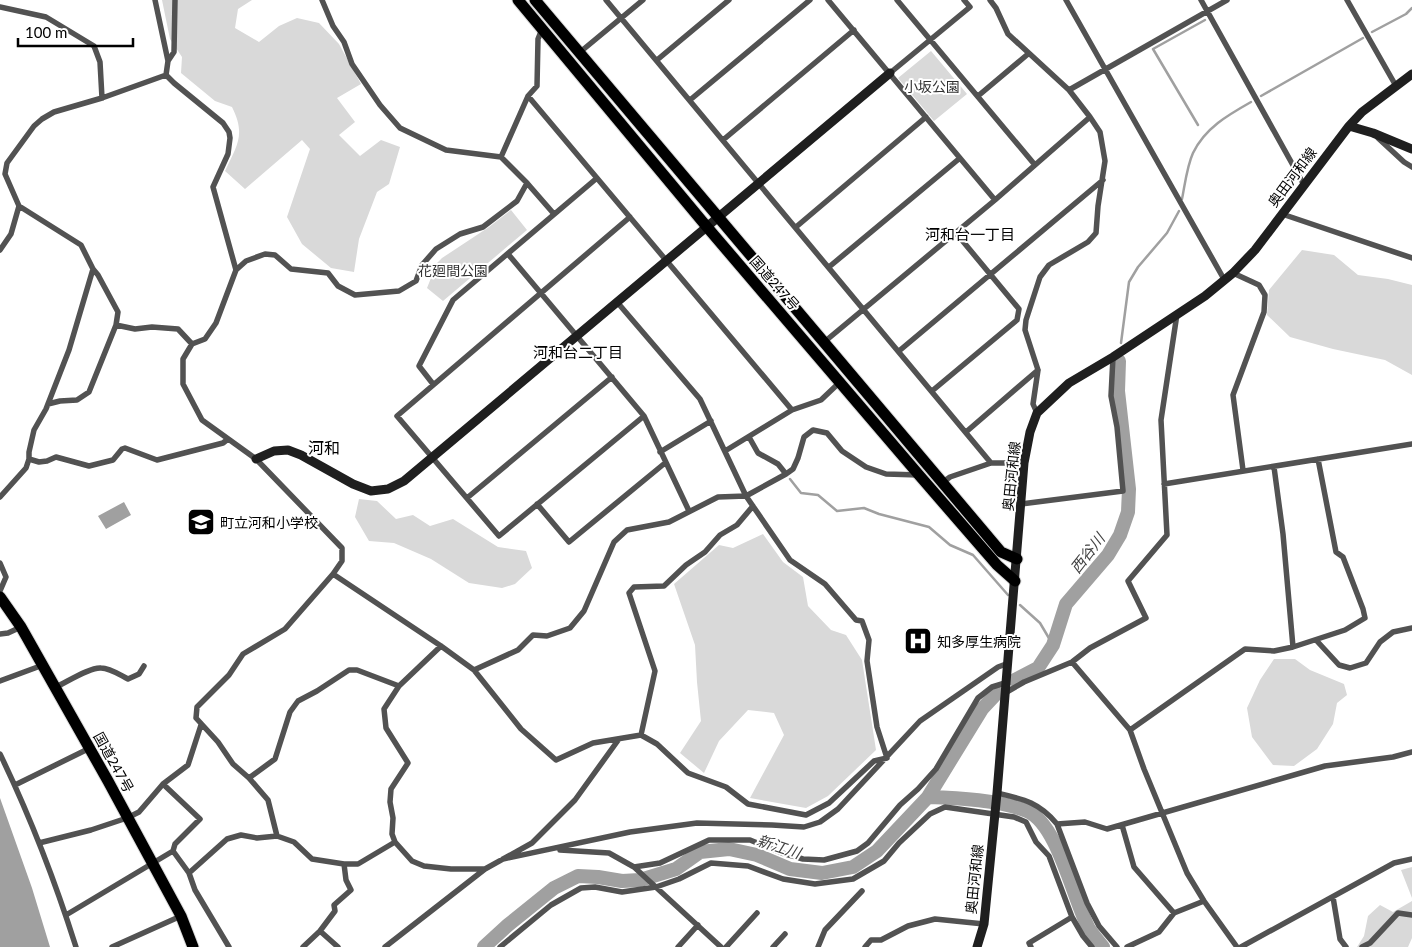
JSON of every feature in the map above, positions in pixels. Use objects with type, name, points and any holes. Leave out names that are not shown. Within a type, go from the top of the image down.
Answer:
[{"type":"highway","name":"国道247号","points":[[518,0],[707,227],[919,475],[997,565],[1015,581]]},
{"type":"highway","name":"国道247号","points":[[541,3],[579,54],[1001,552],[1017,559]]},
{"type":"highway","name":"国道247号","points":[[0,597],[21,627],[90,748],[181,916],[193,947]]},
{"type":"main road","points":[[256,459],[274,451],[288,450],[371,492],[388,489],[404,481],[890,74]]},
{"type":"main road","name":"奥田河和線","points":[[977,947],[984,924],[995,814],[1024,463],[1030,432],[1037,413],[1069,384],[1113,357],[1234,274],[1349,126],[1362,112],[1412,74]]},
{"type":"main road","points":[[1349,126],[1373,133],[1412,149]]},
{"type":"street","points":[[155,0],[168,61],[166,75]]},
{"type":"street","points":[[168,61],[174,52],[174,0]]},
{"type":"street","points":[[322,0],[333,26],[344,42],[352,64],[380,105],[400,128],[446,150],[501,157],[554,214]]},
{"type":"street","points":[[606,0],[758,184],[900,351],[991,463]]},
{"type":"street","points":[[579,54],[643,0]]},
{"type":"street","points":[[657,60],[728,0]]},
{"type":"street","points":[[690,100],[810,0]]},
{"type":"street","points":[[828,0],[995,200]]},
{"type":"street","points":[[897,0],[1035,165]]},
{"type":"street","points":[[890,74],[970,7],[964,0]]},
{"type":"street","points":[[990,0],[996,8],[1008,34],[1069,90],[1090,117],[1100,132],[1105,162],[1096,233],[1088,242],[1049,265],[1040,277],[1026,320],[1025,330],[1038,370],[1033,404],[1037,413]]},
{"type":"street","points":[[1066,0],[1225,281]]},
{"type":"street","points":[[1201,0],[1304,185]]},
{"type":"street","points":[[1069,90],[1227,0]]},
{"type":"street","points":[[1346,0],[1396,86]]},
{"type":"street","points":[[0,7],[46,17],[94,46],[100,62],[102,98]]},
{"type":"street","points":[[501,157],[528,96],[537,86],[538,39],[542,28]]},
{"type":"street","points":[[723,140],[854,30]]},
{"type":"street","points":[[978,96],[1028,54]]},
{"type":"street","points":[[48,404],[77,400],[89,392],[119,316],[117,308],[98,275],[92,270],[81,245],[19,206],[5,174],[7,163],[34,126],[54,112],[102,98],[166,75]]},
{"type":"street","points":[[166,75],[223,123],[229,132],[228,154],[213,188],[236,270]]},
{"type":"street","points":[[528,96],[792,410]]},
{"type":"street","points":[[796,228],[926,117]]},
{"type":"street","points":[[823,343],[995,200],[1090,117]]},
{"type":"street","points":[[1373,133],[1412,167]]},
{"type":"street","points":[[829,267],[960,158]]},
{"type":"street","points":[[433,384],[418,366],[453,300],[597,178]]},
{"type":"street","points":[[900,351],[1103,180]]},
{"type":"street","points":[[277,836],[268,800],[249,778],[233,764],[218,742],[196,718],[197,707],[229,675],[243,654],[285,629],[333,574],[342,561],[342,548],[256,459],[202,420],[183,384],[183,359],[192,344],[205,339],[216,323],[236,270],[246,262],[265,254],[275,255],[291,270],[328,273],[338,286],[355,295],[399,291],[416,281],[422,265],[436,250],[460,234],[483,227],[517,201],[527,183]]},
{"type":"street","points":[[0,250],[11,234],[19,206]]},
{"type":"street","points":[[1282,214],[1412,258]]},
{"type":"street","points":[[630,217],[397,416],[499,536],[644,416]]},
{"type":"street","points":[[932,391],[1017,320],[1020,308],[956,233]]},
{"type":"street","points":[[508,254],[644,416],[689,512]]},
{"type":"street","points":[[0,497],[26,468],[34,430],[48,404],[69,350],[92,270]]},
{"type":"street","points":[[1234,274],[1259,286],[1265,295],[1264,312],[1233,395],[1243,470]]},
{"type":"street","points":[[618,302],[700,399],[746,496],[790,560],[826,584],[856,620],[862,621],[869,640],[867,661],[877,727],[887,758]]},
{"type":"street","points":[[1005,693],[1024,682],[1072,662],[1090,648],[1146,618],[1128,581],[1167,535],[1162,420],[1177,314]]},
{"type":"street","points":[[116,325],[135,329],[152,327],[178,329],[192,344]]},
{"type":"street","points":[[1021,504],[1123,490],[1117,427],[1111,396],[1113,357]]},
{"type":"street","points":[[966,432],[1038,370]]},
{"type":"street","points":[[467,498],[612,377]]},
{"type":"street","points":[[725,451],[792,410],[821,400],[840,382]]},
{"type":"street","points":[[660,452],[711,421]]},
{"type":"street","points":[[474,670],[518,650],[533,635],[547,636],[570,628],[584,611],[614,542],[627,530],[669,522],[718,497],[746,496],[786,474],[793,468],[804,437],[813,430],[827,433],[842,451],[866,467],[886,474],[919,475]]},
{"type":"street","points":[[749,437],[758,453],[778,464],[786,474]]},
{"type":"street","points":[[29,459],[39,462],[56,457],[89,466],[113,460],[125,448],[157,460],[228,440]]},
{"type":"street","points":[[1164,484],[1412,444]]},
{"type":"street","points":[[1130,730],[1245,649],[1274,651],[1293,647],[1345,630],[1365,618],[1343,557],[1336,552],[1318,459]]},
{"type":"street","points":[[537,504],[569,542],[666,463]]},
{"type":"street","points":[[942,483],[950,477],[991,463],[1024,463]]},
{"type":"street","points":[[1274,467],[1283,534],[1293,647]]},
{"type":"street","points":[[642,736],[654,670],[628,593],[634,587],[664,586],[686,565],[705,552],[720,535],[737,526],[753,506]]},
{"type":"street","points":[[0,563],[6,578],[0,591]]},
{"type":"street","points":[[333,574],[442,646],[474,670],[521,729],[556,760],[593,743],[642,736],[657,744],[688,773],[726,787],[748,804],[806,816],[829,803],[874,761],[887,758]]},
{"type":"street","points":[[0,634],[8,633],[21,627]]},
{"type":"street","points":[[1316,640],[1339,665],[1350,668],[1366,663],[1380,642],[1393,632],[1412,628]]},
{"type":"street","points":[[442,646],[399,686],[384,709],[386,728],[408,763],[391,789],[392,834],[395,842],[412,861],[424,866],[451,869],[485,869]]},
{"type":"street","points":[[1072,662],[1130,730],[1187,872],[1204,901],[1239,947],[1394,863],[1412,859]]},
{"type":"street","points":[[504,858],[630,832],[697,823],[804,827],[820,822],[838,809],[920,721],[998,667],[1006,664]]},
{"type":"street","points":[[0,680],[43,665]]},
{"type":"street","points":[[56,687],[82,674],[100,668],[112,671],[128,679],[139,674],[144,666]]},
{"type":"street","points":[[249,778],[275,759],[290,712],[298,701],[349,670],[357,670],[399,686]]},
{"type":"street","points":[[634,866],[660,864],[709,840],[750,840],[803,859],[824,860],[857,851],[868,843],[900,805],[936,769],[978,698],[1006,678]]},
{"type":"street","points":[[39,843],[91,830],[128,818],[139,812],[163,784],[188,765],[201,724]]},
{"type":"street","points":[[386,947],[485,869],[532,843],[575,800],[619,739]]},
{"type":"street","points":[[15,784],[90,748]]},
{"type":"street","points":[[1057,824],[1085,822],[1107,829],[1326,766],[1393,757],[1412,752]]},
{"type":"street","points":[[0,754],[15,784],[39,843],[76,947]]},
{"type":"street","points":[[66,915],[173,851],[175,844],[200,819],[163,784]]},
{"type":"street","points":[[997,793],[1025,799],[1047,813],[1057,824],[1087,903],[1099,926],[1117,947]]},
{"type":"street","points":[[500,947],[509,944],[551,905],[581,888],[595,887],[622,892],[656,887],[679,879],[711,863],[748,866],[783,878],[815,884],[852,879],[884,862],[899,843],[930,814],[945,807],[1014,817],[1026,822],[1036,842],[1049,856],[1072,917],[1092,947]]},
{"type":"street","points":[[1122,825],[1134,867],[1174,913]]},
{"type":"street","points":[[189,873],[227,839],[241,835],[257,838],[277,836],[294,842],[312,859],[344,864],[358,864],[395,842]]},
{"type":"street","points":[[553,849],[608,853],[634,866],[721,947]]},
{"type":"street","points":[[173,851],[189,873],[195,890],[229,947]]},
{"type":"street","points":[[303,947],[320,931],[335,911],[334,905],[351,890],[346,880],[344,864]]},
{"type":"street","points":[[818,947],[825,930],[862,891]]},
{"type":"street","points":[[1332,896],[1340,938],[1346,947]]},
{"type":"street","points":[[1127,947],[1159,932],[1174,913],[1204,901]]},
{"type":"street","points":[[1362,947],[1370,943],[1398,913],[1412,915]]},
{"type":"street","points":[[726,947],[757,914]]},
{"type":"street","points":[[112,947],[181,916]]},
{"type":"street","points":[[1031,947],[1029,943],[1072,917]]},
{"type":"street","points":[[865,947],[871,940],[880,940],[908,926],[935,919],[984,924]]},
{"type":"street","points":[[678,947],[698,925]]},
{"type":"street","points":[[320,931],[338,947]]},
{"type":"street","points":[[773,947],[785,934]]},
{"type":"green space","points":[[162,0],[252,0],[238,9],[235,28],[259,42],[279,26],[297,18],[319,23],[339,44],[361,84],[337,98],[355,122],[339,135],[360,156],[381,140],[400,147],[389,184],[377,192],[359,239],[354,272],[331,268],[302,244],[287,217],[310,149],[302,140],[245,189],[225,171],[238,140],[239,133],[236,117],[232,107],[215,101],[181,73],[182,57],[170,39]]},
{"type":"green space","name":"小坂公園","points":[[931,51],[967,94],[934,121],[898,78]]},
{"type":"green space","name":"花廻間公園","points":[[511,210],[527,230],[443,301],[427,288],[437,263],[442,258]]},
{"type":"green space","points":[[1302,250],[1334,255],[1358,275],[1388,279],[1412,285],[1412,375],[1385,360],[1333,349],[1290,337],[1267,315],[1269,290]]},
{"type":"green space","points":[[359,499],[377,501],[396,519],[413,515],[430,526],[453,519],[498,547],[526,551],[532,568],[515,584],[502,588],[469,583],[431,559],[394,543],[369,541],[355,517]]},
{"type":"green space","points":[[763,534],[783,562],[803,577],[808,606],[831,630],[846,635],[862,660],[876,750],[828,796],[806,808],[750,798],[784,735],[774,713],[748,710],[719,741],[704,773],[680,753],[701,721],[695,645],[674,584],[719,545],[733,548]]},
{"type":"green space","points":[[1274,659],[1295,659],[1310,670],[1344,684],[1347,695],[1337,703],[1333,724],[1317,749],[1294,766],[1273,765],[1252,737],[1247,708],[1260,680]]},
{"type":"green space","points":[[1412,867],[1412,898],[1401,870]]},
{"type":"green space","points":[[1412,901],[1412,938],[1408,947],[1357,947],[1364,936],[1368,916],[1380,905],[1393,912]]},
{"type":"shaded area","points":[[124,502],[131,515],[106,529],[98,516]]},
{"type":"shaded area","points":[[0,798],[32,888],[50,947],[0,947]]},
{"type":"waterway","points":[[1372,32],[1406,14],[1412,8]]},
{"type":"waterway","points":[[1198,125],[1153,49],[1205,20]]},
{"type":"waterway","points":[[1261,96],[1363,38]]},
{"type":"waterway","points":[[1182,199],[1189,164],[1198,144],[1218,123],[1251,102]]},
{"type":"waterway","points":[[1121,343],[1129,282],[1138,267],[1167,233],[1179,211]]},
{"type":"waterway","name":"西谷川","points":[[1015,680],[1038,668],[1053,645],[1066,604],[1108,555],[1120,535],[1128,512],[1129,489],[1118,391],[1119,361]]},
{"type":"waterway","points":[[790,479],[801,493],[818,495],[837,511],[864,508],[879,514],[929,527],[950,545],[973,555],[1008,595]]},
{"type":"waterway","points":[[1020,605],[1040,623],[1053,645]]},
{"type":"waterway","name":"新江川","points":[[484,947],[554,888],[578,876],[622,881],[640,880],[676,869],[700,852],[729,849],[757,855],[790,869],[822,873],[853,867],[877,851],[928,797],[982,709],[997,693]]},
{"type":"waterway","name":"新江川","points":[[928,797],[1004,804],[1027,811],[1038,819],[1048,831],[1056,846],[1089,929],[1103,947]]},
{"type":"place","name":"町立河和小学校","points":[[201,522]]},
{"type":"place","name":"知多厚生病院","points":[[918,641]]},
{"type":"district","name":"河和台一丁目","points":[[970,234]]},
{"type":"district","name":"河和台二丁目","points":[[578,352]]},
{"type":"district","name":"河和","points":[[324,447]]}]
